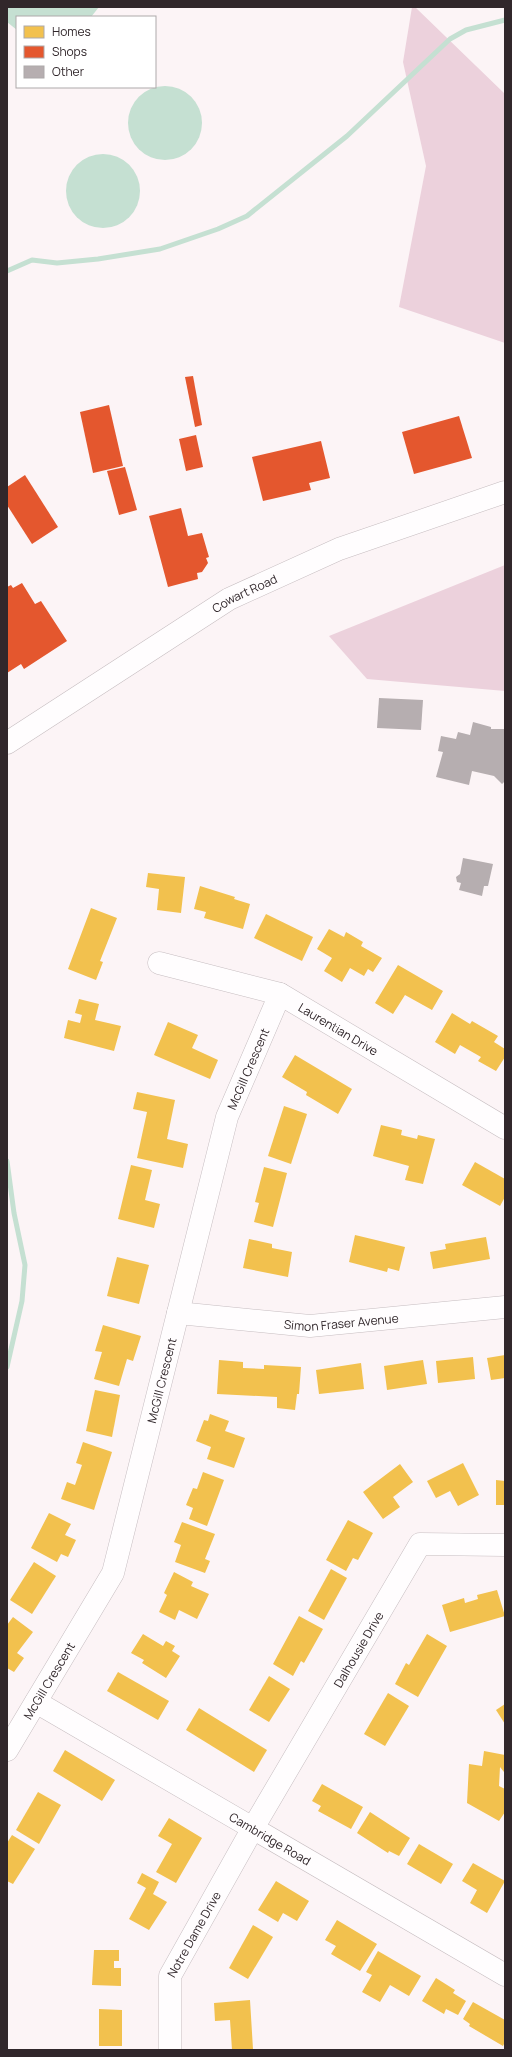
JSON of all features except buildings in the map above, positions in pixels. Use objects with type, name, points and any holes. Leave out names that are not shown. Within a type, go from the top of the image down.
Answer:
[{"type":"street","name":"Cowart Road","points":[[7,743],[229,599],[339,548],[505,492]]},
{"type":"street","name":"Laurentian Drive","points":[[159,963],[280,994],[505,1128]]},
{"type":"street","name":"McGill Crescent","points":[[7,1750],[112,1573],[227,1117],[280,994]]},
{"type":"street","name":"Simon Fraser Avenue","points":[[178,1313],[310,1326],[505,1307]]},
{"type":"street","name":"Dalhousie Drive","points":[[254,1828],[420,1544],[505,1545]]},
{"type":"street","name":"Cambridge Road","points":[[36,1702],[505,1975]]},
{"type":"street","name":"Notre Dame Drive","points":[[170,2050],[170,1976],[254,1828]]},
{"type":"shaded area","points":[[7,7],[99,7],[92,16],[16,16],[16,29],[7,22]]},
{"type":"shaded area","points":[[412,7],[415,7],[505,94],[505,343],[399,307],[426,166],[403,62]]},
{"type":"shaded area","points":[[158,86],[172,86],[186,92],[196,102],[202,116],[202,130],[196,144],[186,154],[172,160],[158,160],[144,154],[134,144],[128,130],[128,116],[134,102],[144,92]]},
{"type":"shaded area","points":[[96,154],[110,154],[124,160],[134,170],[140,184],[138,205],[134,212],[124,222],[110,228],[96,228],[82,222],[72,212],[66,198],[66,184],[72,170],[82,160]]},
{"type":"shaded area","points":[[505,565],[505,691],[367,679],[329,636]]},
{"type":"waterway","points":[[7,271],[32,260],[57,263],[98,259],[160,249],[218,229],[247,216],[347,136],[450,39],[466,30],[505,20]]},
{"type":"waterway","points":[[7,1161],[14,1213],[25,1265],[22,1301],[7,1367]]}]
